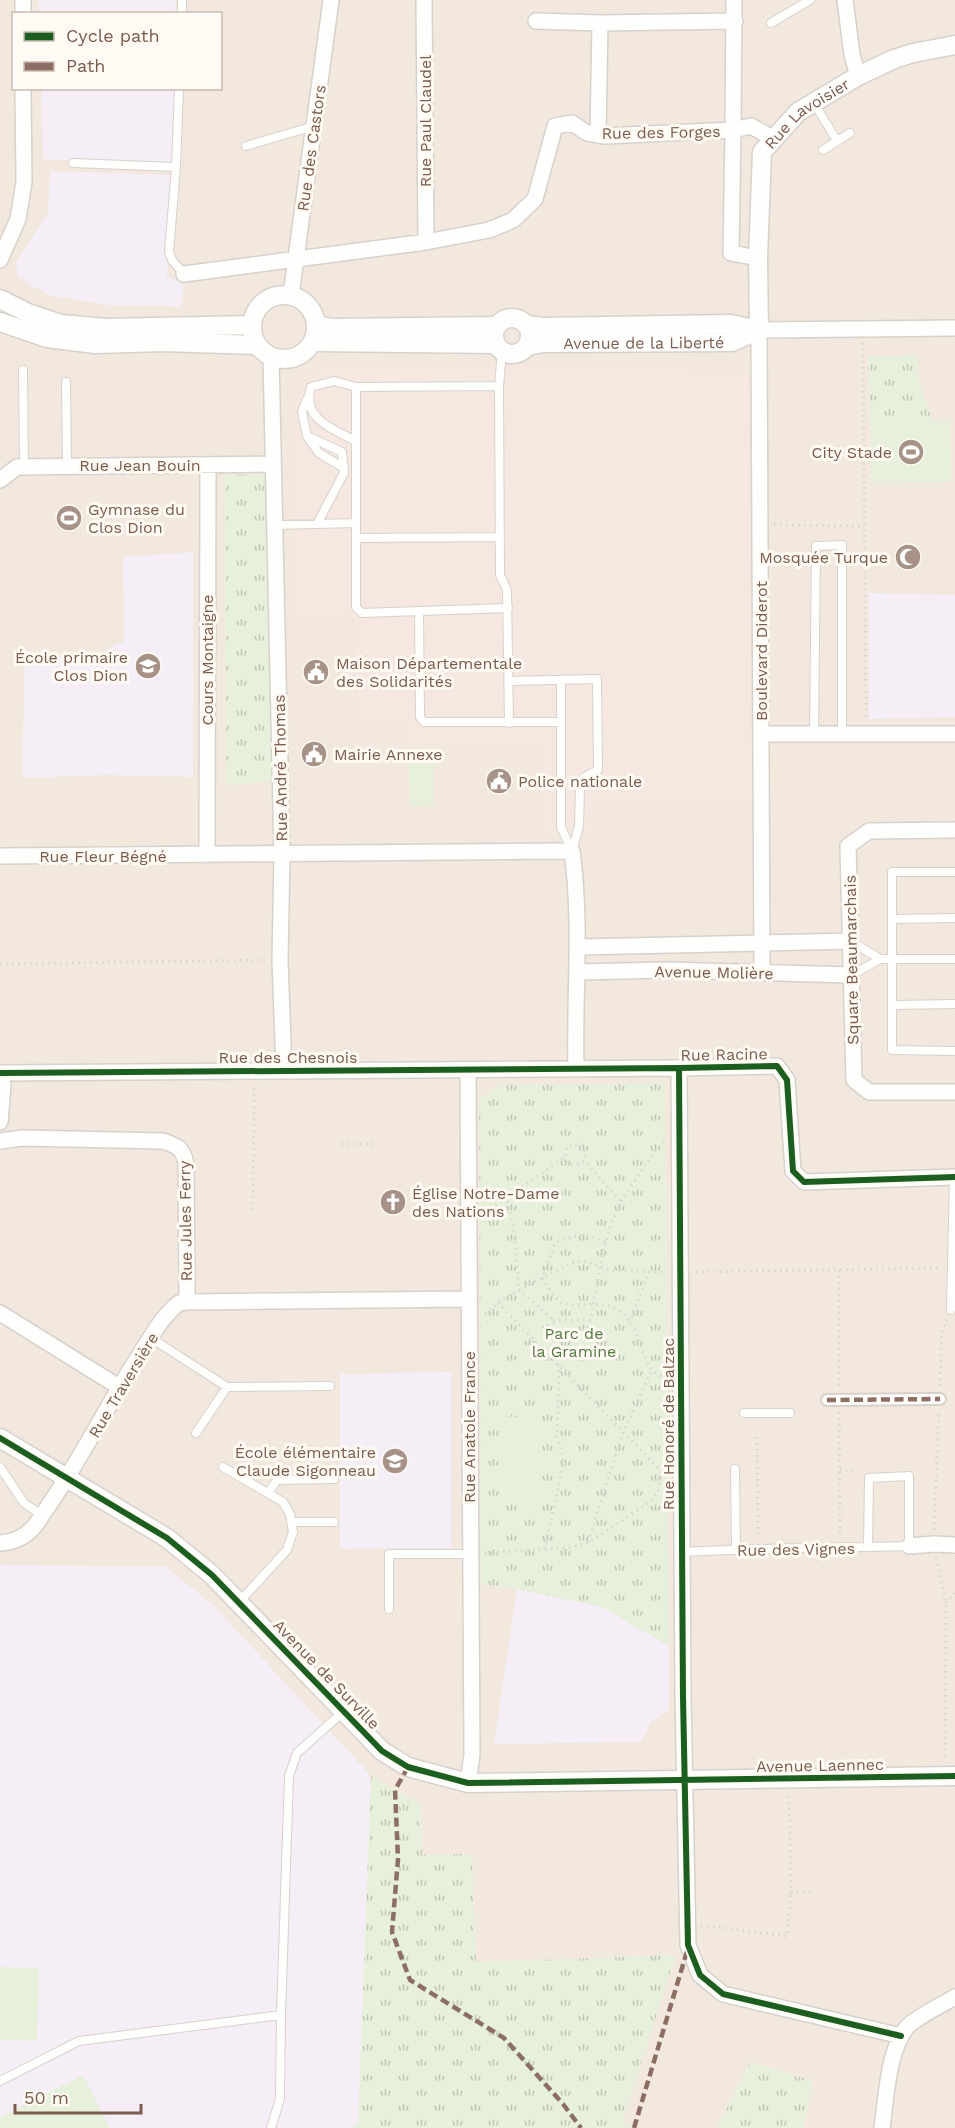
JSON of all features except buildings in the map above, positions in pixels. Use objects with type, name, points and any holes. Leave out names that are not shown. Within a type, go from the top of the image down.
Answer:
[{"type":"street","name":"Rue des Castors","points":[[291,295],[331,0]]},
{"type":"street","name":"Rue Paul Claudel","points":[[424,0],[426,242]]},
{"type":"street","points":[[735,0],[731,253],[758,258]]},
{"type":"street","points":[[845,0],[852,55],[858,76]]},
{"type":"street","points":[[536,21],[735,21]]},
{"type":"street","points":[[598,135],[600,22]]},
{"type":"street","name":"Rue Lavoisier","points":[[759,330],[758,258],[762,152],[798,112],[858,76],[894,59],[955,45]]},
{"type":"street","points":[[0,260],[18,219],[24,182],[23,90]]},
{"type":"street","name":"Rue des Forges","points":[[426,242],[489,230],[513,220],[536,199],[555,126],[572,123],[588,133],[598,135],[733,130],[752,126],[774,139]]},
{"type":"street","points":[[184,274],[426,242]]},
{"type":"street","points":[[315,333],[309,305],[291,295],[269,298],[254,314],[252,325],[257,345],[271,357],[280,360],[300,356],[315,333],[332,328],[497,326]]},
{"type":"street","points":[[0,299],[28,313],[61,324],[106,328],[252,325]]},
{"type":"street","points":[[315,333],[499,348],[513,354],[527,346],[530,335],[526,325],[512,318],[506,319],[497,326],[494,335],[499,348]]},
{"type":"street","points":[[0,322],[47,338],[95,344],[163,342],[257,345]]},
{"type":"street","name":"Avenue de la Liberté","points":[[526,325],[543,327],[731,324],[759,330],[955,328]]},
{"type":"street","name":"Avenue de la Liberté","points":[[527,346],[544,343],[732,342],[759,330]]},
{"type":"street","name":"Boulevard Diderot","points":[[759,330],[760,943],[762,973]]},
{"type":"street","name":"Rue André Thomas","points":[[271,357],[282,855],[280,960],[284,1071]]},
{"type":"street","name":"Rue Jean Bouin","points":[[4,476],[17,467],[24,466],[273,464]]},
{"type":"street","name":"Cours Montaigne","points":[[207,855],[208,465]]},
{"type":"street","points":[[761,734],[955,734]]},
{"type":"street","name":"Square Beaumarchais","points":[[955,830],[869,831],[848,846],[854,1080],[869,1092],[955,1092]]},
{"type":"street","points":[[572,851],[577,890],[579,947],[576,1069]]},
{"type":"street","name":"Rue Fleur Bégné","points":[[0,856],[572,851]]},
{"type":"street","name":"Avenue Molière","points":[[579,947],[850,941]]},
{"type":"street","name":"Avenue Molière","points":[[578,972],[666,970],[850,975]]},
{"type":"street","name":"Rue Racine","points":[[576,1069],[777,1066],[787,1080],[793,1172],[804,1182],[955,1177]]},
{"type":"street","name":"Rue Honoré de Balzac","points":[[679,1068],[683,1697],[688,1945],[700,1975],[723,1994],[902,2036]]},
{"type":"street","name":"Rue des Chesnois","points":[[0,1075],[255,1070],[576,1069]]},
{"type":"street","name":"Rue Anatole France","points":[[468,1070],[472,1755],[468,1783]]},
{"type":"street","points":[[0,1075],[3,1085],[0,1122]]},
{"type":"street","name":"Rue Jules Ferry","points":[[0,1141],[22,1138],[163,1141],[177,1146],[184,1153],[186,1164],[187,1302],[469,1299]]},
{"type":"street","name":"Rue Traversière","points":[[0,1543],[26,1536],[36,1526],[151,1338],[172,1308],[179,1303],[187,1302]]},
{"type":"street","points":[[0,1313],[119,1387]]},
{"type":"street","points":[[827,1400],[940,1399]]},
{"type":"street","name":"Avenue de Surville","points":[[0,1437],[167,1538],[212,1575],[345,1710],[382,1751],[408,1767],[468,1783],[686,1780]]},
{"type":"street","points":[[909,1546],[955,1545]]},
{"type":"street","name":"Avenue Laennec","points":[[686,1780],[955,1776]]},
{"type":"street","points":[[882,2128],[888,2073],[908,2025],[955,1997]]},
{"type":"lane","points":[[771,23],[810,0]]},
{"type":"lane","points":[[179,90],[176,168],[169,252],[172,260],[184,274]]},
{"type":"lane","points":[[814,103],[837,141]]},
{"type":"lane","points":[[246,146],[314,126]]},
{"type":"lane","points":[[823,150],[850,133]]},
{"type":"lane","points":[[73,164],[176,168]]},
{"type":"lane","points":[[499,348],[500,575],[507,590],[509,723]]},
{"type":"lane","points":[[23,370],[24,466]]},
{"type":"lane","points":[[344,468],[319,453],[307,436],[302,412],[311,387],[334,381],[356,387],[499,386]]},
{"type":"lane","points":[[66,382],[67,466]]},
{"type":"lane","points":[[356,387],[356,607],[362,613],[508,608]]},
{"type":"lane","points":[[307,399],[315,418],[356,441]]},
{"type":"lane","points":[[317,524],[344,473],[340,433]]},
{"type":"lane","points":[[307,436],[342,452]]},
{"type":"lane","points":[[275,525],[356,523]]},
{"type":"lane","points":[[356,538],[500,537]]},
{"type":"lane","points":[[814,734],[816,546],[842,545],[842,734]]},
{"type":"lane","points":[[419,611],[420,717],[424,722],[561,722]]},
{"type":"lane","points":[[508,681],[597,679],[598,770],[584,777],[580,786],[579,826],[572,851]]},
{"type":"lane","points":[[561,680],[561,827],[572,851]]},
{"type":"lane","points":[[955,872],[892,872],[892,1050],[955,1052]]},
{"type":"lane","points":[[892,919],[955,918]]},
{"type":"lane","points":[[850,941],[879,959]]},
{"type":"lane","points":[[850,975],[879,959],[955,959]]},
{"type":"lane","points":[[892,1005],[955,1004]]},
{"type":"lane","points":[[951,1310],[955,1177]]},
{"type":"lane","points":[[151,1338],[227,1387],[330,1386]]},
{"type":"lane","points":[[196,1433],[227,1387]]},
{"type":"lane","points":[[744,1413],[790,1413]]},
{"type":"lane","points":[[0,1467],[24,1503],[42,1515]]},
{"type":"lane","points":[[223,1467],[283,1502],[290,1514],[293,1532],[287,1550],[238,1602]]},
{"type":"lane","points":[[735,1469],[736,1550]]},
{"type":"lane","points":[[868,1547],[869,1478],[909,1476],[909,1546]]},
{"type":"lane","points":[[268,1493],[277,1480],[334,1479]]},
{"type":"lane","points":[[291,1522],[334,1522]]},
{"type":"lane","name":"Rue des Vignes","points":[[682,1552],[909,1546]]},
{"type":"lane","points":[[389,1609],[389,1554],[470,1554]]},
{"type":"lane","points":[[271,2128],[280,2099],[289,1776],[297,1753],[345,1710]]},
{"type":"lane","points":[[0,2081],[79,2041],[281,2015]]},
{"type":"path","points":[[863,329],[866,734]]},
{"type":"path","points":[[760,525],[864,526]]},
{"type":"path","points":[[0,964],[280,960]]},
{"type":"path","points":[[253,1210],[255,1070]]},
{"type":"path","points":[[553,1320],[591,1320],[598,1268],[610,1226],[621,1201],[654,1152],[672,1132],[680,1132]]},
{"type":"path","points":[[342,1144],[374,1144]]},
{"type":"path","points":[[573,1144],[582,1145],[586,1153],[584,1161],[577,1165],[570,1165],[565,1157],[567,1147],[573,1144]]},
{"type":"path","points":[[468,1210],[489,1210],[565,1157]]},
{"type":"path","points":[[584,1161],[621,1201]]},
{"type":"path","points":[[507,1197],[514,1236],[519,1290],[553,1320],[559,1366],[558,1437],[563,1457],[562,1471],[544,1550]]},
{"type":"path","points":[[542,1277],[556,1242],[573,1235],[588,1234],[605,1242]]},
{"type":"path","points":[[469,1317],[484,1314],[519,1290],[575,1261],[587,1262],[598,1268],[610,1270],[680,1273],[952,1268]]},
{"type":"path","points":[[629,1323],[649,1272]]},
{"type":"path","points":[[542,1277],[559,1300],[567,1304],[593,1303],[612,1306],[624,1314],[652,1370],[681,1392]]},
{"type":"path","points":[[498,1303],[662,1472],[682,1472]]},
{"type":"path","points":[[588,1543],[623,1432],[652,1370]]},
{"type":"path","points":[[757,1437],[758,1549]]},
{"type":"path","points":[[840,1470],[858,1471],[869,1478]]},
{"type":"path","points":[[470,1554],[567,1548],[588,1543],[650,1502],[658,1491],[662,1472]]},
{"type":"path","points":[[946,1603],[955,1593]]},
{"type":"path","points":[[688,1923],[787,1936],[791,1892],[789,1779]]},
{"type":"path","points":[[791,1892],[814,1891]]},
{"type":"shaded area","points":[[0,0],[955,0],[955,2128],[803,2128],[813,2081],[750,2062],[717,2128],[637,2128],[621,2122],[676,1955],[476,1962],[472,1854],[422,1854],[420,1804],[371,1776],[351,2128],[0,2128]]},
{"type":"shaded area","points":[[38,0],[176,0],[175,12],[39,12]]},
{"type":"shaded area","points":[[41,90],[174,90],[173,165],[43,159]]},
{"type":"shaded area","points":[[50,171],[172,175],[167,277],[183,284],[182,307],[108,305],[48,295],[18,277],[16,263],[48,212]]},
{"type":"shaded area","points":[[510,363],[748,373],[752,801],[595,801],[595,834],[542,830],[540,742],[409,744],[410,721],[358,723],[355,619],[292,614],[295,549],[294,401],[317,370]]},
{"type":"shaded area","name":"École primaire Clos Dion","points":[[193,552],[193,777],[107,775],[22,778],[25,657],[103,654],[105,650],[124,641],[123,557]]},
{"type":"shaded area","points":[[869,593],[955,595],[955,717],[869,719]]},
{"type":"shaded area","name":"École élémentaire Claude Sigonneau","points":[[451,1372],[451,1548],[340,1549],[340,1374]]},
{"type":"shaded area","points":[[0,1565],[165,1566],[214,1606],[371,1776],[358,2128],[0,2128]]},
{"type":"shaded area","points":[[517,1589],[602,1607],[669,1646],[669,1710],[651,1722],[641,1742],[494,1744]]},
{"type":"green space","points":[[918,355],[917,375],[933,422],[870,423],[868,357]]},
{"type":"green space","name":"City Stade","points":[[950,421],[951,482],[871,483],[870,423]]},
{"type":"green space","points":[[225,474],[267,475],[273,781],[226,785]]},
{"type":"green space","points":[[409,752],[434,752],[434,805],[410,806]]},
{"type":"green space","name":"Parc de la Gramine","points":[[665,1083],[669,1646],[602,1607],[517,1589],[481,1584],[479,1100],[499,1085]]},
{"type":"green space","points":[[503,1416],[539,1419],[537,1504],[499,1502]]},
{"type":"green space","points":[[371,1776],[420,1804],[422,1854],[472,1854],[476,1962],[676,1955],[622,2122],[637,2128],[351,2128],[358,2124]]},
{"type":"green space","points":[[0,1967],[39,1968],[37,2041],[0,2040]]},
{"type":"green space","points":[[750,2062],[813,2081],[803,2128],[717,2128]]},
{"type":"green space","points":[[83,2075],[110,2128],[0,2128],[0,2117]]},
{"type":"marked path","points":[[827,1400],[940,1399]]},
{"type":"marked path","points":[[408,1767],[395,1790],[398,1859],[392,1932],[410,1980],[504,2038],[563,2104],[581,2128]]},
{"type":"marked path","points":[[634,2128],[688,1948]]},
{"type":"cycle path","points":[[0,1073],[777,1066],[787,1080],[793,1171],[804,1182],[955,1177]]},
{"type":"cycle path","points":[[679,1068],[683,1697],[688,1945],[700,1975],[723,1994],[901,2036]]},
{"type":"cycle path","points":[[0,1438],[167,1538],[212,1575],[382,1751],[408,1767],[468,1783],[955,1776]]},
{"type":"place","name":"City Stade","points":[[911,452]]},
{"type":"place","name":"Gymnase du Clos Dion","points":[[69,518]]},
{"type":"place","name":"Mosquée Turque","points":[[908,557]]},
{"type":"place","name":"École primaire Clos Dion","points":[[148,666]]},
{"type":"place","name":"Maison Départementale des Solidarités","points":[[316,672]]},
{"type":"place","name":"Mairie Annexe","points":[[314,754]]},
{"type":"place","name":"Police nationale","points":[[499,781]]},
{"type":"place","name":"Église Notre-Dame des Nations","points":[[393,1202]]},
{"type":"place","name":"École élémentaire Claude Sigonneau","points":[[395,1461]]}]
